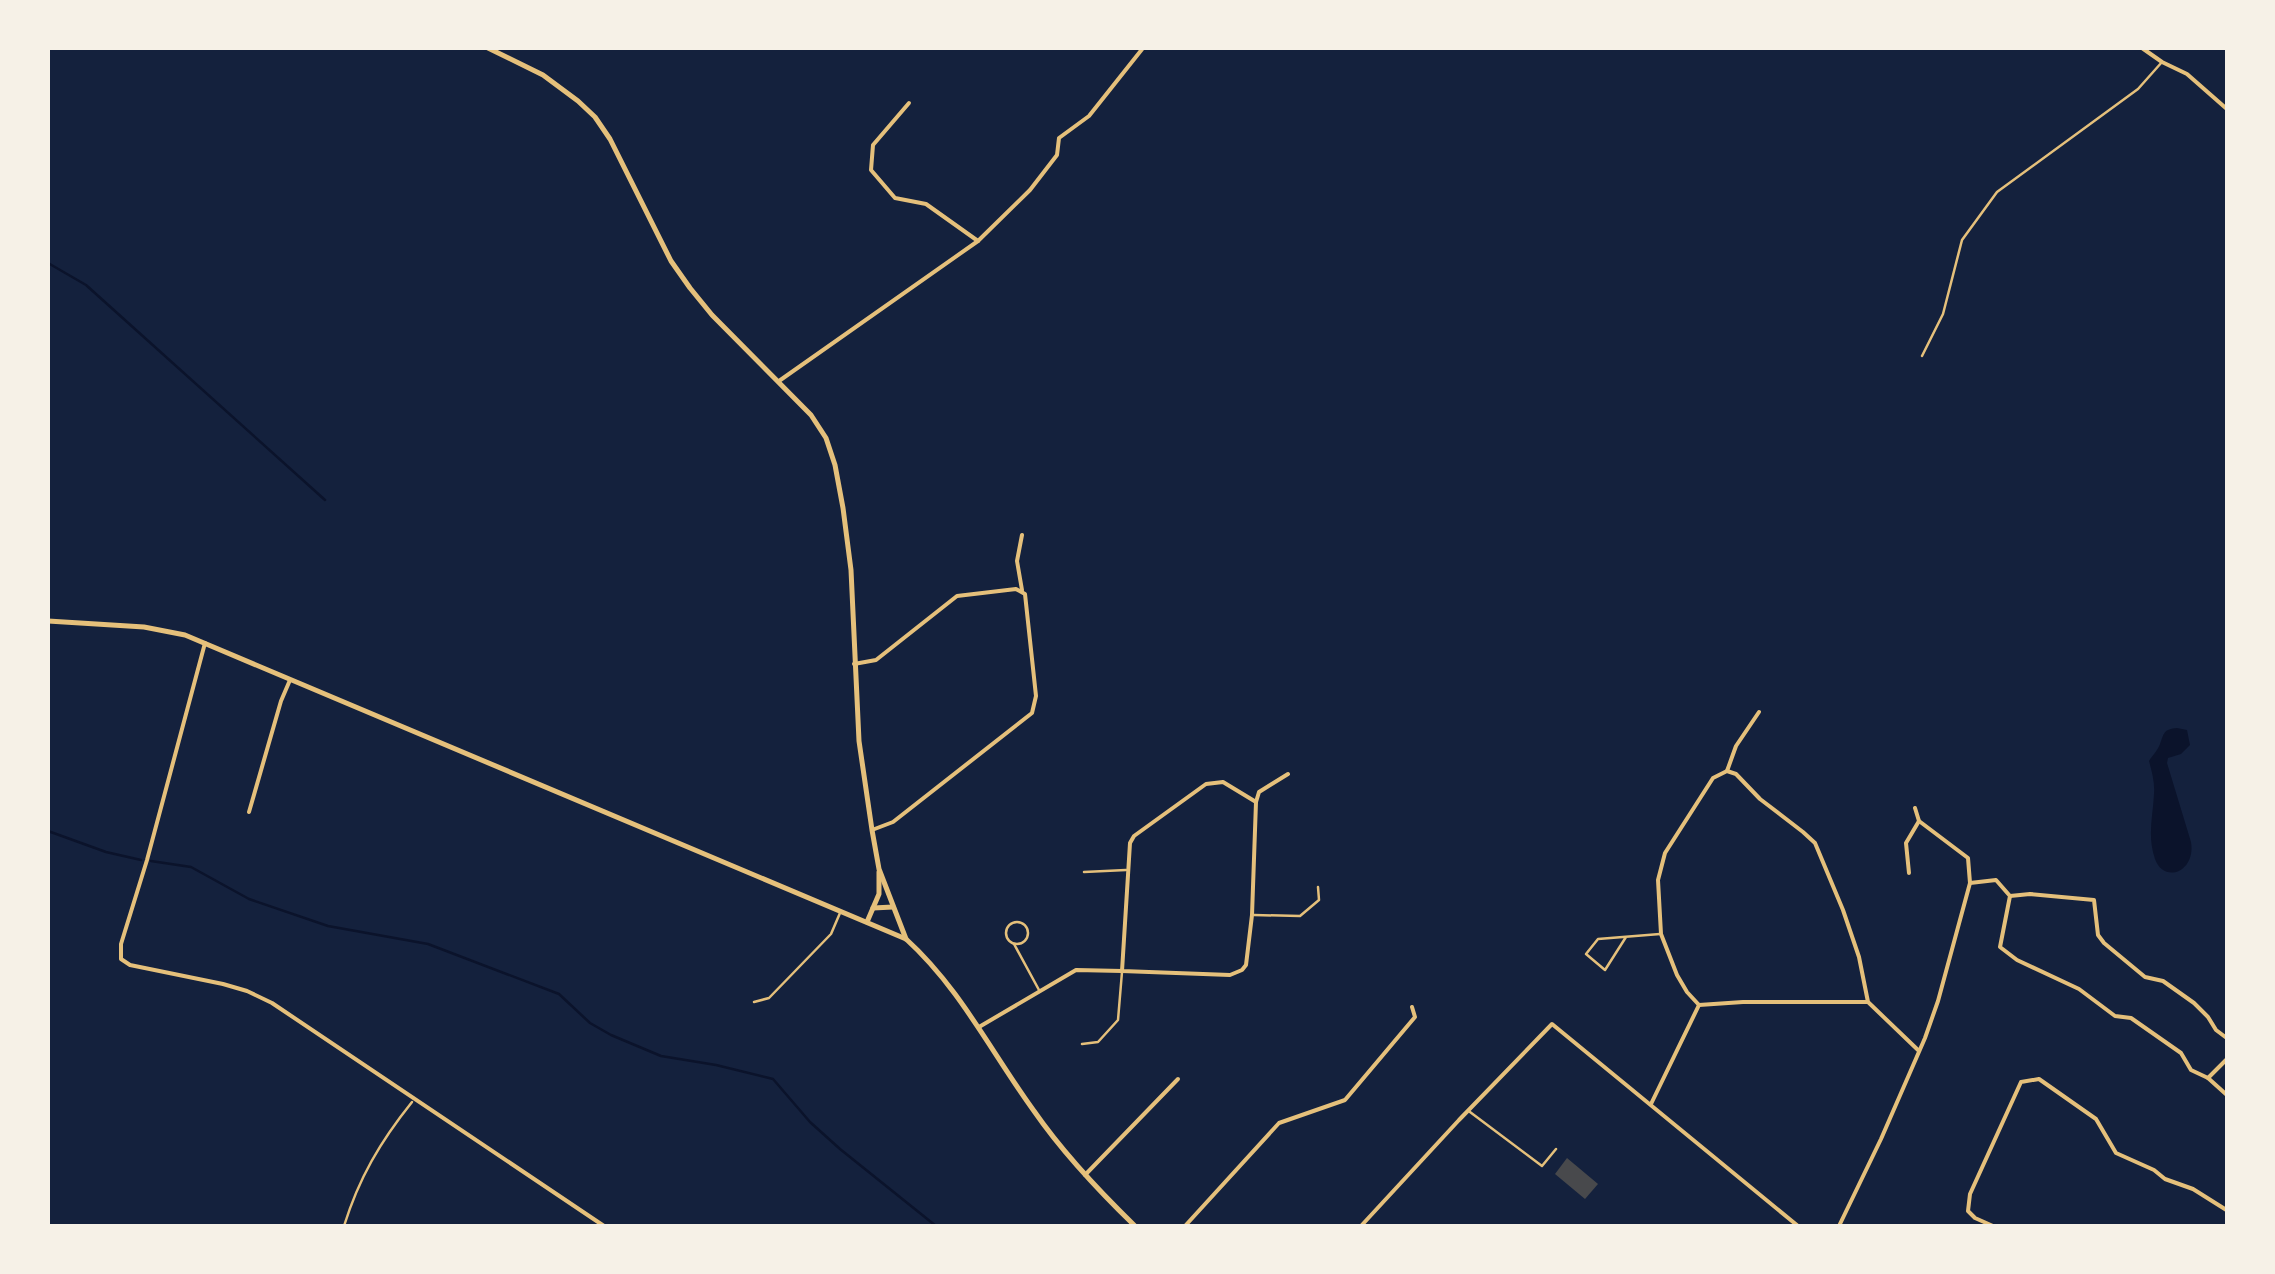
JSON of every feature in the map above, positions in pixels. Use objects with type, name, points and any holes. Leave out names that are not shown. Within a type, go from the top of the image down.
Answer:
[{"type":"street","points":[[488,48],[543,75],[594,118],[610,139],[671,261],[712,314],[811,415],[826,438],[835,466],[850,570],[859,742],[879,869],[879,894],[867,922]]},
{"type":"street","points":[[779,381],[978,241],[1030,190],[1057,155],[1059,138],[1089,116],[1144,48]]},
{"type":"street","points":[[2142,48],[2187,74],[2228,110]]},
{"type":"street","points":[[909,103],[873,145],[871,170],[895,198],[926,204],[978,241]]},
{"type":"street","points":[[872,830],[893,822],[1032,713],[1036,696],[1026,600],[1017,561],[1022,535]]},
{"type":"street","points":[[854,664],[876,660],[956,596],[1022,590]]},
{"type":"street","points":[[48,621],[144,627],[185,635],[906,939],[942,976],[1034,1112],[1085,1175],[1134,1226]]},
{"type":"street","points":[[205,643],[147,860],[120,944],[121,958],[130,965],[223,984],[272,1003],[604,1226]]},
{"type":"street","points":[[249,812],[290,680]]},
{"type":"street","points":[[1727,771],[1736,746],[1759,712]]},
{"type":"street","points":[[1868,1002],[1699,1004],[1687,992],[1662,934],[1658,880],[1665,853],[1712,778],[1727,771],[1736,774],[1814,843],[1859,957],[1868,1002],[1918,1050]]},
{"type":"street","points":[[979,1027],[1076,970],[1236,974],[1242,970],[1248,959],[1252,915],[1256,802],[1259,792],[1288,774]]},
{"type":"street","points":[[1122,971],[1130,844],[1134,836],[1206,784],[1223,782],[1256,802]]},
{"type":"street","points":[[1838,1226],[1925,1038],[1970,883],[1968,858],[1919,821],[1915,808]]},
{"type":"street","points":[[1909,873],[1906,842],[1919,821]]},
{"type":"street","points":[[879,869],[906,939]]},
{"type":"street","points":[[1970,883],[1996,880],[2010,896]]},
{"type":"street","points":[[2010,896],[2094,900],[2098,934],[2104,943],[2144,976],[2163,981],[2194,1003],[2228,1039]]},
{"type":"street","points":[[2010,896],[2000,948],[2079,989],[2115,1016],[2131,1018],[2181,1053],[2191,1070],[2208,1078],[2228,1096]]},
{"type":"street","points":[[873,908],[894,908]]},
{"type":"street","points":[[1650,1104],[1699,1004]]},
{"type":"street","points":[[1185,1226],[1278,1123],[1345,1100],[1415,1017],[1412,1008]]},
{"type":"street","points":[[1361,1226],[1552,1024],[1795,1225]]},
{"type":"street","points":[[2208,1078],[2228,1058]]},
{"type":"street","points":[[1085,1175],[1178,1078]]},
{"type":"street","points":[[1993,1226],[1968,1211],[1970,1194],[2021,1082],[2030,1079],[2039,1079],[2096,1119],[2116,1152],[2165,1179],[2193,1188],[2228,1211]]},
{"type":"lane","points":[[1922,356],[1943,314],[1962,240],[1996,192],[2138,88],[2162,62]]},
{"type":"lane","points":[[1084,872],[1128,870]]},
{"type":"lane","points":[[1252,915],[1300,916],[1319,900],[1318,887]]},
{"type":"lane","points":[[754,1002],[769,998],[831,934],[841,912]]},
{"type":"lane","points":[[1014,943],[1021,943],[1028,934],[1020,923],[1006,930],[1008,940],[1014,943],[1040,991]]},
{"type":"lane","points":[[1626,938],[1605,970],[1586,954],[1598,939],[1662,934]]},
{"type":"lane","points":[[1082,1044],[1098,1042],[1118,1020],[1122,971]]},
{"type":"lane","points":[[1469,1111],[1542,1166],[1556,1149]]},
{"type":"path","points":[[344,1226],[354,1192],[380,1143],[414,1099]]},
{"type":"water","points":[[2187,730],[2190,745],[2181,754],[2168,758],[2167,763],[2191,852],[2184,867],[2172,873],[2159,867],[2153,851],[2154,786],[2149,761],[2165,732]]},
{"type":"building","points":[[1567,1158],[1598,1184],[1585,1199],[1555,1174]]},
{"type":"waterway","points":[[48,263],[86,285],[325,500]]},
{"type":"waterway","points":[[48,831],[141,860]]},
{"type":"waterway","points":[[151,861],[191,867],[249,899],[328,926],[428,944],[559,994],[590,1023],[661,1056],[773,1079],[810,1122],[936,1226]]}]
